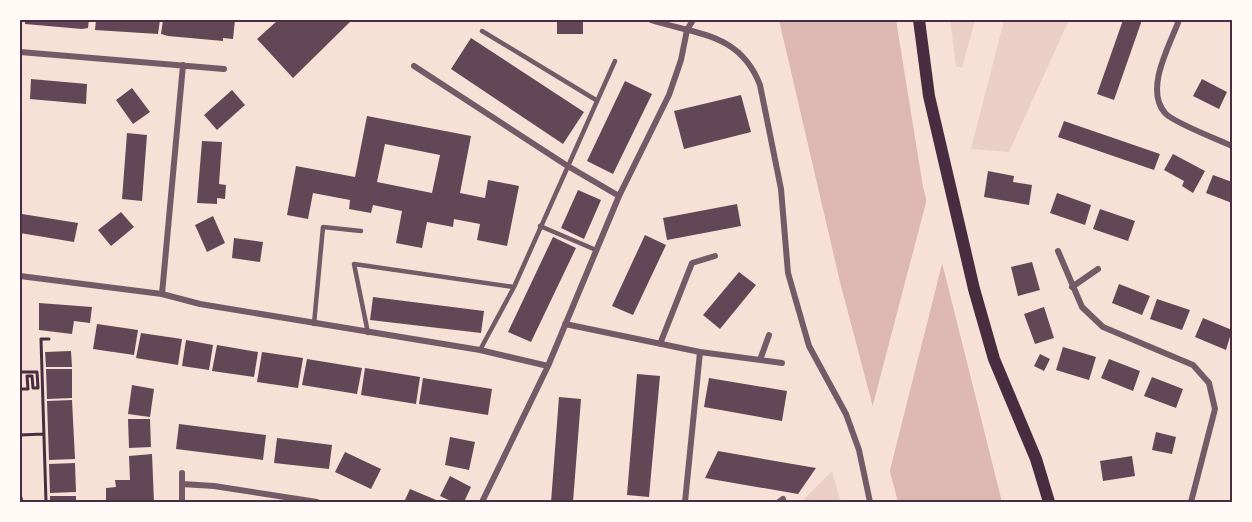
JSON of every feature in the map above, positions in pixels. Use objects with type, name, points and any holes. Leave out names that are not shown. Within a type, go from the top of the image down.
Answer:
[{"type":"main road","points":[[919,20],[920,47],[929,96],[974,288],[994,359],[1036,459],[1048,502]]},
{"type":"street","points":[[651,20],[725,41],[738,50],[755,72],[781,189],[788,273],[809,346],[850,423],[859,450],[870,502]]},
{"type":"street","points":[[482,502],[548,366],[619,196],[669,95],[681,60],[687,30],[693,20]]},
{"type":"street","points":[[1179,20],[1155,86],[1158,100],[1165,115],[1233,146]]},
{"type":"street","points":[[20,52],[224,69]]},
{"type":"street","points":[[162,294],[183,65]]},
{"type":"street","points":[[414,66],[566,165],[619,196]]},
{"type":"street","points":[[1058,251],[1082,307],[1103,327],[1193,365],[1209,383],[1215,409],[1191,502]]},
{"type":"street","points":[[660,344],[692,263],[715,256]]},
{"type":"street","points":[[1072,287],[1098,269]]},
{"type":"street","points":[[20,276],[162,294],[200,304],[480,350],[548,366]]},
{"type":"street","points":[[565,324],[700,352],[782,363]]},
{"type":"street","points":[[760,360],[769,335]]},
{"type":"street","points":[[685,502],[700,352]]},
{"type":"street","points":[[182,473],[182,502]]},
{"type":"street","points":[[182,483],[316,502]]},
{"type":"lane","points":[[482,30],[596,100]]},
{"type":"lane","points":[[480,350],[514,287],[566,165],[615,62]]},
{"type":"lane","points":[[540,226],[596,250]]},
{"type":"lane","points":[[314,324],[323,227],[361,231]]},
{"type":"lane","points":[[368,333],[354,264],[514,287]]},
{"type":"path","points":[[20,389],[28,388],[27,376],[32,376],[33,388],[38,388],[41,339],[49,339]]},
{"type":"path","points":[[20,372],[40,372]]},
{"type":"path","points":[[40,372],[46,502]]},
{"type":"path","points":[[20,435],[44,434]]},
{"type":"shaded area","points":[[779,20],[896,20],[923,187],[1002,502],[898,502],[840,282]]},
{"type":"shaded area","points":[[950,20],[975,20],[962,68],[956,66]]},
{"type":"shaded area","points":[[1004,20],[1069,20],[1009,152],[971,149]]},
{"type":"shaded area","points":[[832,471],[841,502],[801,502]]},
{"type":"pier","points":[[928,195],[944,256],[888,478],[871,412]]},
{"type":"building","points":[[25,20],[89,20],[88,28],[82,29],[25,24]]},
{"type":"building","points":[[96,20],[160,20],[158,34],[95,30]]},
{"type":"building","points":[[163,20],[235,20],[233,39],[223,38],[223,41],[168,36],[161,34]]},
{"type":"building","points":[[278,20],[352,20],[293,78],[257,39]]},
{"type":"building","points":[[557,20],[583,20],[583,34],[557,34]]},
{"type":"building","points":[[1123,20],[1142,20],[1114,100],[1097,94]]},
{"type":"building","points":[[471,38],[584,112],[563,144],[451,69]]},
{"type":"building","points":[[31,79],[87,84],[86,104],[30,99]]},
{"type":"building","points":[[1202,79],[1227,92],[1219,109],[1193,96]]},
{"type":"building","points":[[625,81],[652,94],[613,174],[587,161]]},
{"type":"building","points":[[132,88],[150,112],[133,124],[116,100]]},
{"type":"building","points":[[232,90],[245,105],[217,130],[204,115]]},
{"type":"building","points":[[741,95],[751,132],[684,149],[674,111]]},
{"type":"building","points":[[367,116],[471,136],[460,193],[485,198],[488,180],[519,186],[507,246],[477,240],[480,224],[454,219],[453,227],[427,222],[422,248],[396,243],[402,211],[373,205],[371,213],[349,209],[350,200],[313,193],[308,219],[287,215],[296,166],[355,177]],"holes":[[[385,144],[440,155],[432,193],[377,182]]]},
{"type":"building","points":[[1064,121],[1160,154],[1154,170],[1058,137]]},
{"type":"building","points":[[127,133],[147,135],[142,201],[122,199]]},
{"type":"building","points":[[202,141],[222,142],[219,184],[226,185],[225,199],[217,198],[217,204],[197,203]]},
{"type":"building","points":[[1173,154],[1205,171],[1193,193],[1182,186],[1184,181],[1164,170]]},
{"type":"building","points":[[988,171],[1014,176],[1013,182],[1032,185],[1029,205],[984,197]]},
{"type":"building","points":[[1213,175],[1232,182],[1232,203],[1206,193]]},
{"type":"building","points":[[578,190],[601,200],[584,239],[561,228]]},
{"type":"building","points":[[1057,193],[1091,205],[1085,225],[1050,213]]},
{"type":"building","points":[[737,204],[741,226],[667,240],[663,218]]},
{"type":"building","points":[[1100,209],[1135,221],[1128,241],[1093,229]]},
{"type":"building","points":[[121,212],[134,227],[111,246],[98,230]]},
{"type":"building","points":[[22,214],[78,223],[74,242],[20,233]]},
{"type":"building","points":[[213,216],[225,243],[207,252],[195,225]]},
{"type":"building","points":[[645,235],[666,245],[633,315],[612,306]]},
{"type":"building","points":[[553,237],[576,248],[531,342],[508,332]]},
{"type":"building","points":[[234,238],[263,242],[260,262],[232,258]]},
{"type":"building","points":[[1032,262],[1040,290],[1018,296],[1011,267]]},
{"type":"building","points":[[739,272],[756,285],[720,329],[703,315]]},
{"type":"building","points":[[1119,284],[1150,296],[1142,315],[1112,303]]},
{"type":"building","points":[[373,297],[484,311],[481,333],[370,320]]},
{"type":"building","points":[[1157,299],[1190,310],[1182,330],[1150,319]]},
{"type":"building","points":[[39,303],[92,307],[90,323],[74,321],[72,334],[39,330]]},
{"type":"building","points":[[1044,307],[1054,338],[1035,344],[1024,314]]},
{"type":"building","points":[[1203,318],[1232,330],[1226,350],[1195,337]]},
{"type":"building","points":[[97,324],[138,330],[134,355],[93,349]]},
{"type":"building","points":[[141,333],[182,339],[178,365],[136,358]]},
{"type":"building","points":[[186,340],[213,345],[209,370],[182,366]]},
{"type":"building","points":[[217,345],[258,352],[254,377],[212,371]]},
{"type":"building","points":[[1063,347],[1096,357],[1089,380],[1056,370]]},
{"type":"building","points":[[71,351],[72,367],[46,367],[45,352]]},
{"type":"building","points":[[262,352],[303,358],[298,388],[257,382]]},
{"type":"building","points":[[1040,354],[1050,359],[1044,371],[1034,366]]},
{"type":"building","points":[[307,359],[362,368],[357,394],[302,385]]},
{"type":"building","points":[[1109,359],[1140,371],[1133,391],[1101,378]]},
{"type":"building","points":[[365,368],[420,377],[416,404],[361,395]]},
{"type":"building","points":[[46,369],[72,369],[72,398],[47,399]]},
{"type":"building","points":[[637,374],[660,376],[649,497],[627,495]]},
{"type":"building","points":[[1152,377],[1183,389],[1176,408],[1144,396]]},
{"type":"building","points":[[423,378],[492,389],[488,415],[419,404]]},
{"type":"building","points":[[709,378],[787,391],[782,421],[704,407]]},
{"type":"building","points":[[132,385],[154,389],[150,417],[128,414]]},
{"type":"building","points":[[559,397],[581,399],[573,502],[551,502]]},
{"type":"building","points":[[72,400],[75,459],[49,460],[47,401]]},
{"type":"building","points":[[128,419],[150,419],[151,447],[129,448]]},
{"type":"building","points":[[179,424],[266,435],[263,460],[176,449]]},
{"type":"building","points":[[1156,432],[1176,437],[1172,454],[1152,450]]},
{"type":"building","points":[[450,437],[475,442],[469,470],[445,465]]},
{"type":"building","points":[[277,438],[332,445],[329,469],[274,463]]},
{"type":"building","points":[[718,451],[816,468],[798,494],[705,478]]},
{"type":"building","points":[[345,452],[381,469],[371,489],[335,472]]},
{"type":"building","points":[[152,454],[154,502],[106,502],[106,488],[116,487],[115,480],[130,480],[129,456]]},
{"type":"building","points":[[1132,456],[1135,476],[1103,481],[1100,461]]},
{"type":"building","points":[[75,463],[76,492],[50,493],[49,464]]},
{"type":"building","points":[[450,476],[471,487],[464,502],[453,502],[440,496]]},
{"type":"building","points":[[410,489],[441,502],[404,502]]},
{"type":"building","points":[[50,496],[76,496],[76,502],[50,502]]}]
